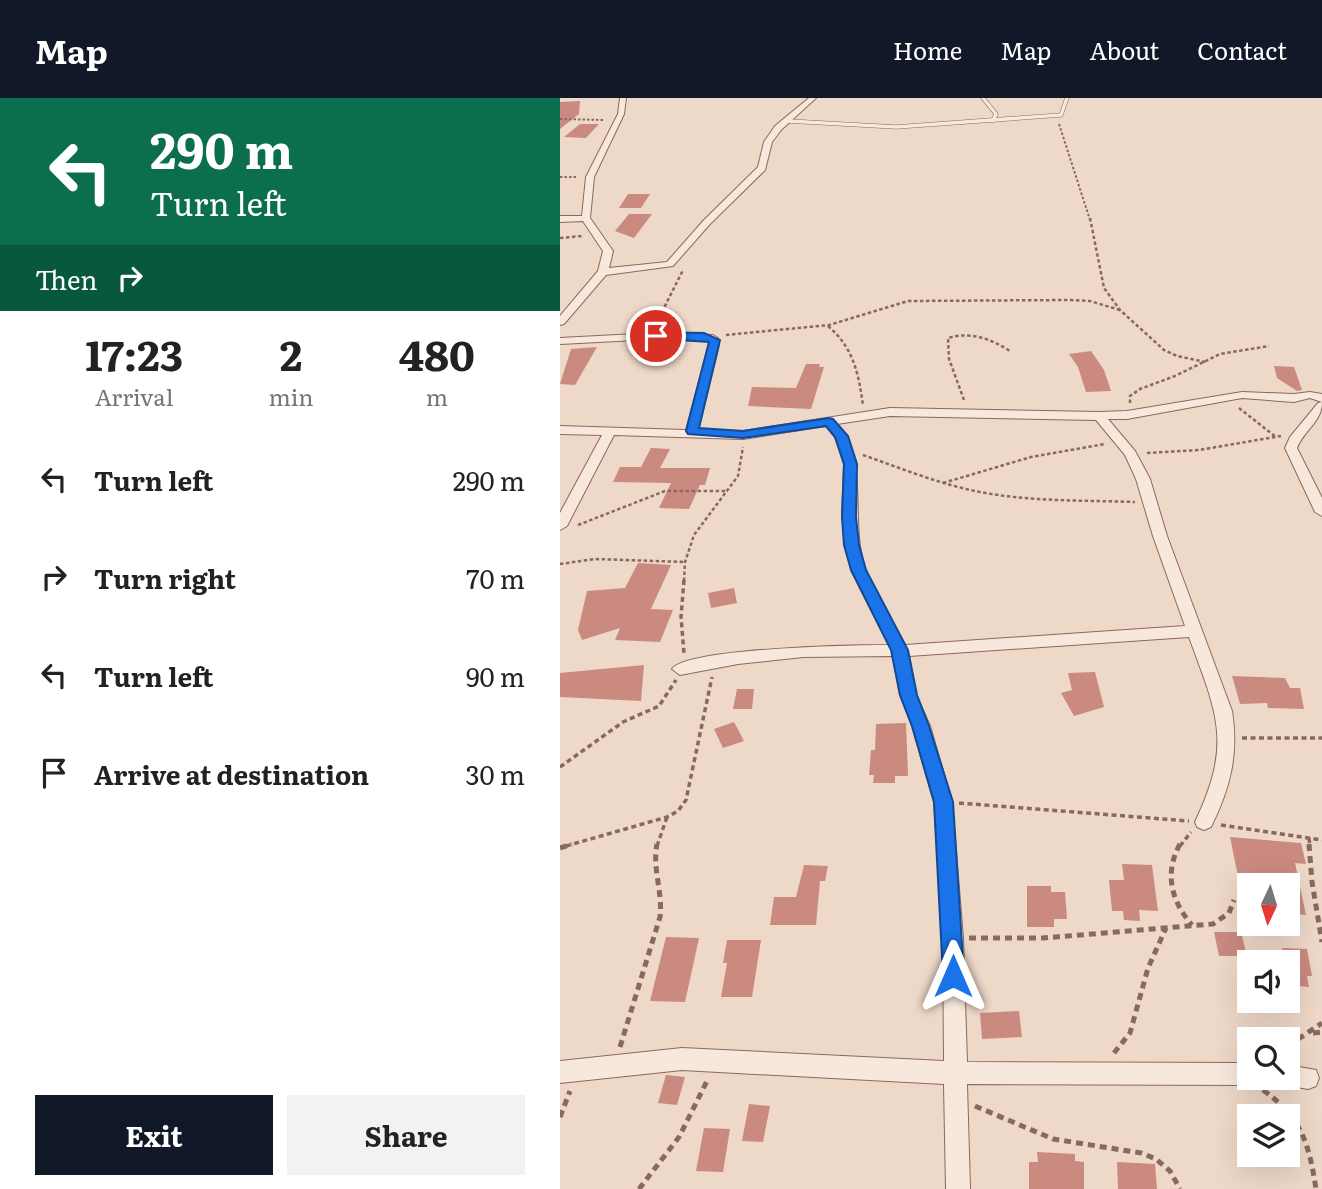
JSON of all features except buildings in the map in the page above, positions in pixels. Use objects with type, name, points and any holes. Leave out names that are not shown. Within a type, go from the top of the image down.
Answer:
[{"type":"street","points":[[560,322],[603,272],[608,251],[586,218],[590,177],[617,122],[623,98]]},
{"type":"street","points":[[603,272],[670,264],[707,222],[760,171],[768,142],[813,98]]},
{"type":"street","points":[[560,219],[586,218]]},
{"type":"street","points":[[560,341],[656,336],[713,338],[714,345],[692,431]]},
{"type":"street","points":[[560,430],[692,431],[743,435],[864,415],[969,412],[1128,415],[1228,397],[1255,395],[1322,398]]},
{"type":"street","points":[[1322,406],[1291,448],[1322,512]]},
{"type":"street","points":[[1099,416],[1126,448],[1149,502],[1224,712],[1229,738],[1218,795],[1203,822]]},
{"type":"street","points":[[829,422],[841,436],[850,464],[848,485],[852,545],[858,570],[900,650],[908,695],[921,726],[943,802],[953,938],[958,1189]]},
{"type":"street","points":[[564,527],[610,431]]},
{"type":"street","points":[[680,669],[714,662],[817,650],[900,650],[1194,631]]},
{"type":"street","points":[[566,1072],[682,1059],[956,1073],[1237,1074]]},
{"type":"lane","points":[[983,98],[996,114],[993,121]]},
{"type":"lane","points":[[788,121],[896,127],[993,121],[1061,115],[1067,98]]},
{"type":"path","points":[[1061,115],[1060,131],[1079,180],[1099,248],[1101,278],[1119,310]]},
{"type":"path","points":[[560,119],[617,122]]},
{"type":"path","points":[[560,177],[590,177]]},
{"type":"path","points":[[560,238],[596,234]]},
{"type":"path","points":[[656,336],[662,312],[684,268],[676,259]]},
{"type":"path","points":[[713,338],[757,328],[826,325],[853,320],[887,305],[908,301],[1070,300],[1102,303],[1119,310],[1170,353],[1205,362]]},
{"type":"path","points":[[826,325],[849,347],[858,376],[864,415]]},
{"type":"path","points":[[969,412],[949,359],[947,340],[956,335],[976,336],[998,343],[1010,351]]},
{"type":"path","points":[[1128,415],[1130,396],[1140,389],[1220,354],[1269,346]]},
{"type":"path","points":[[1228,397],[1276,437]]},
{"type":"path","points":[[943,482],[1031,457],[1126,448],[1176,452],[1301,431]]},
{"type":"path","points":[[560,767],[623,722],[659,706],[674,687],[684,642],[681,617],[685,562],[694,535],[738,475],[743,459],[743,435]]},
{"type":"path","points":[[847,449],[943,482],[1008,497],[1149,502]]},
{"type":"path","points":[[564,527],[665,491],[728,491]]},
{"type":"path","points":[[560,564],[595,559],[685,562]]},
{"type":"path","points":[[560,848],[667,817],[678,811],[686,800],[709,702],[714,662]]},
{"type":"path","points":[[1229,738],[1322,738]]},
{"type":"path","points":[[943,802],[1203,822],[1322,840]]},
{"type":"path","points":[[613,1065],[627,1029],[660,917],[662,903],[656,860],[658,837],[667,817]]},
{"type":"path","points":[[1192,925],[1179,913],[1170,881],[1171,863],[1187,835],[1203,822]]},
{"type":"path","points":[[1309,838],[1312,882],[1322,942]]},
{"type":"path","points":[[953,938],[1043,938],[1192,925],[1222,920],[1229,913],[1234,900]]},
{"type":"path","points":[[1087,1073],[1118,1050],[1130,1033],[1148,968],[1167,928]]},
{"type":"path","points":[[1300,1039],[1322,1023]]},
{"type":"path","points":[[1311,1033],[1322,1032]]},
{"type":"path","points":[[639,1189],[661,1165],[678,1139],[699,1100],[715,1060]]},
{"type":"path","points":[[560,1116],[568,1102],[566,1072]]},
{"type":"path","points":[[1264,1090],[1291,1111],[1307,1141],[1316,1189]]},
{"type":"path","points":[[956,1098],[1052,1139],[1141,1153],[1156,1158],[1170,1171],[1180,1189]]},
{"type":"route","points":[[656,336],[704,336],[715,340],[692,431],[743,435],[829,422],[841,436],[850,464],[849,517],[858,570],[900,650],[908,695],[921,726],[943,802],[953,938],[953,976]]}]
